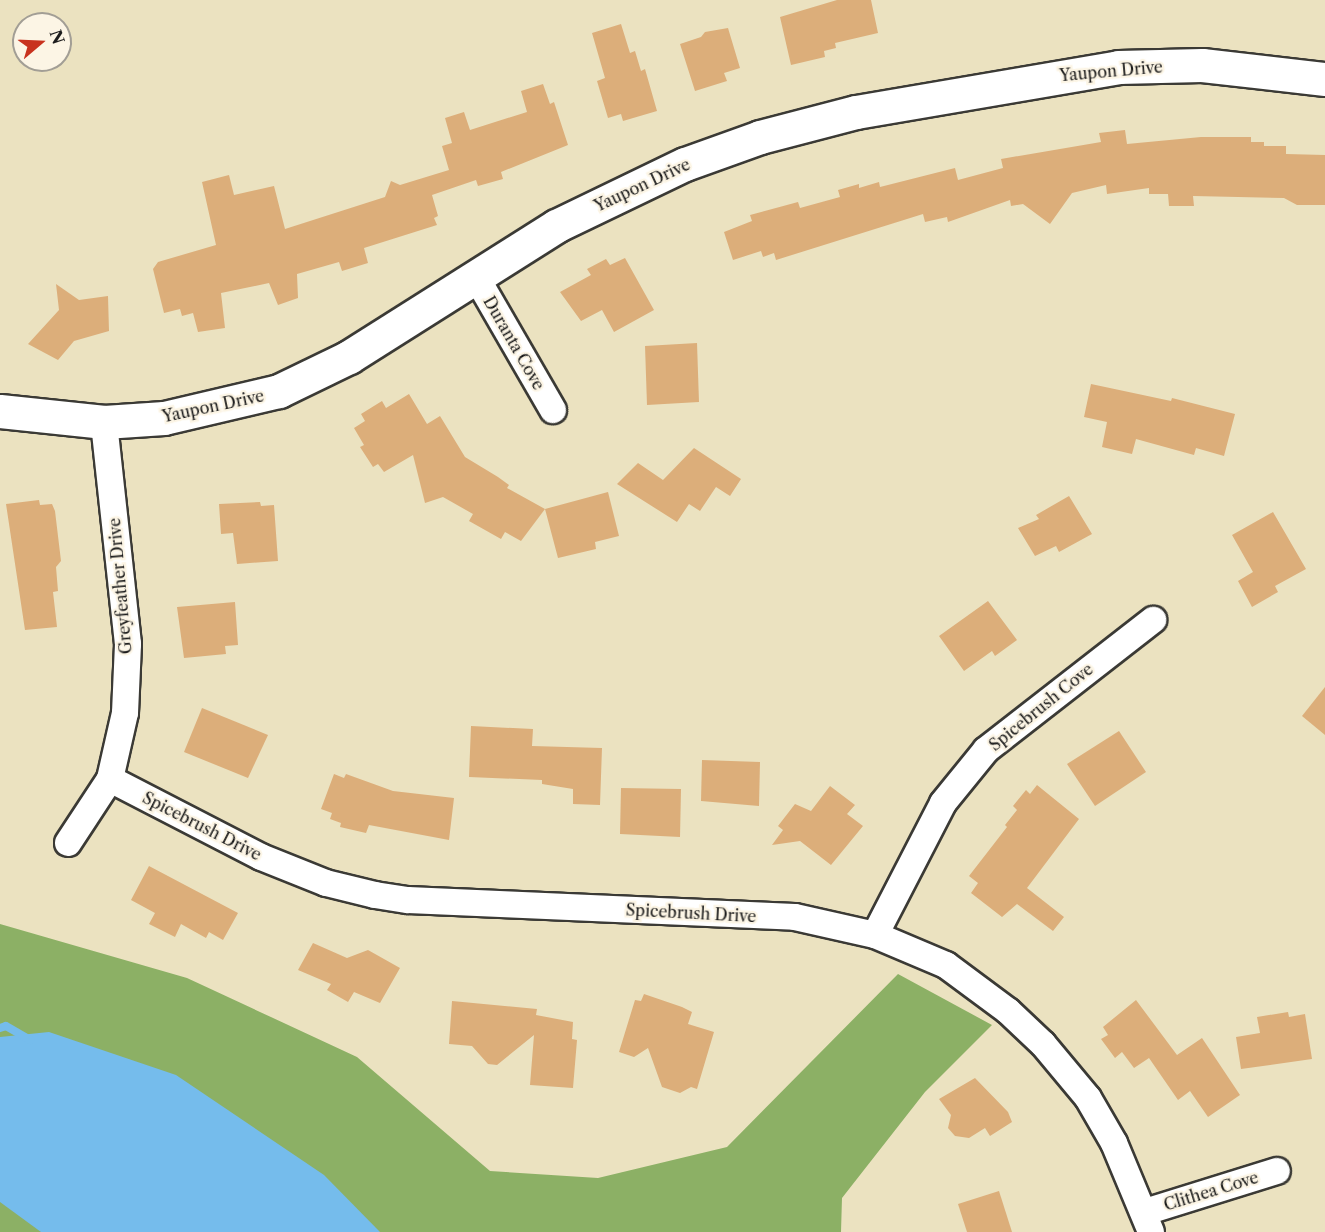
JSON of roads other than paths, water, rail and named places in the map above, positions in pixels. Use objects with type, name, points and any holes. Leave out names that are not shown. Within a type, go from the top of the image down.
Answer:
[{"type":"street","name":"Yaupon Drive","points":[[0,411],[104,422],[164,418],[279,391],[349,357],[556,226],[685,164],[760,137],[856,112],[1118,67],[1202,65],[1325,79]]},
{"type":"street","name":"Duranta Cove","points":[[475,276],[554,410]]},
{"type":"street","name":"Greyfeather Drive","points":[[68,843],[110,779],[125,713],[128,644],[104,422]]},
{"type":"street","name":"Spicebrush Cove","points":[[875,935],[943,803],[986,750],[1153,620]]},
{"type":"street","name":"Spicebrush Drive","points":[[110,779],[261,857],[326,883],[375,895],[408,900],[795,917],[875,935],[946,965],[1008,1011],[1043,1044],[1088,1098],[1148,1222]]},
{"type":"street","name":"Clithea Cove","points":[[1148,1222],[1277,1171]]},
{"type":"water","points":[[49,1032],[176,1075],[324,1175],[380,1232],[41,1232],[0,1202],[0,1037]]},
{"type":"waterway","points":[[0,1028],[6,1026],[30,1040]]}]
